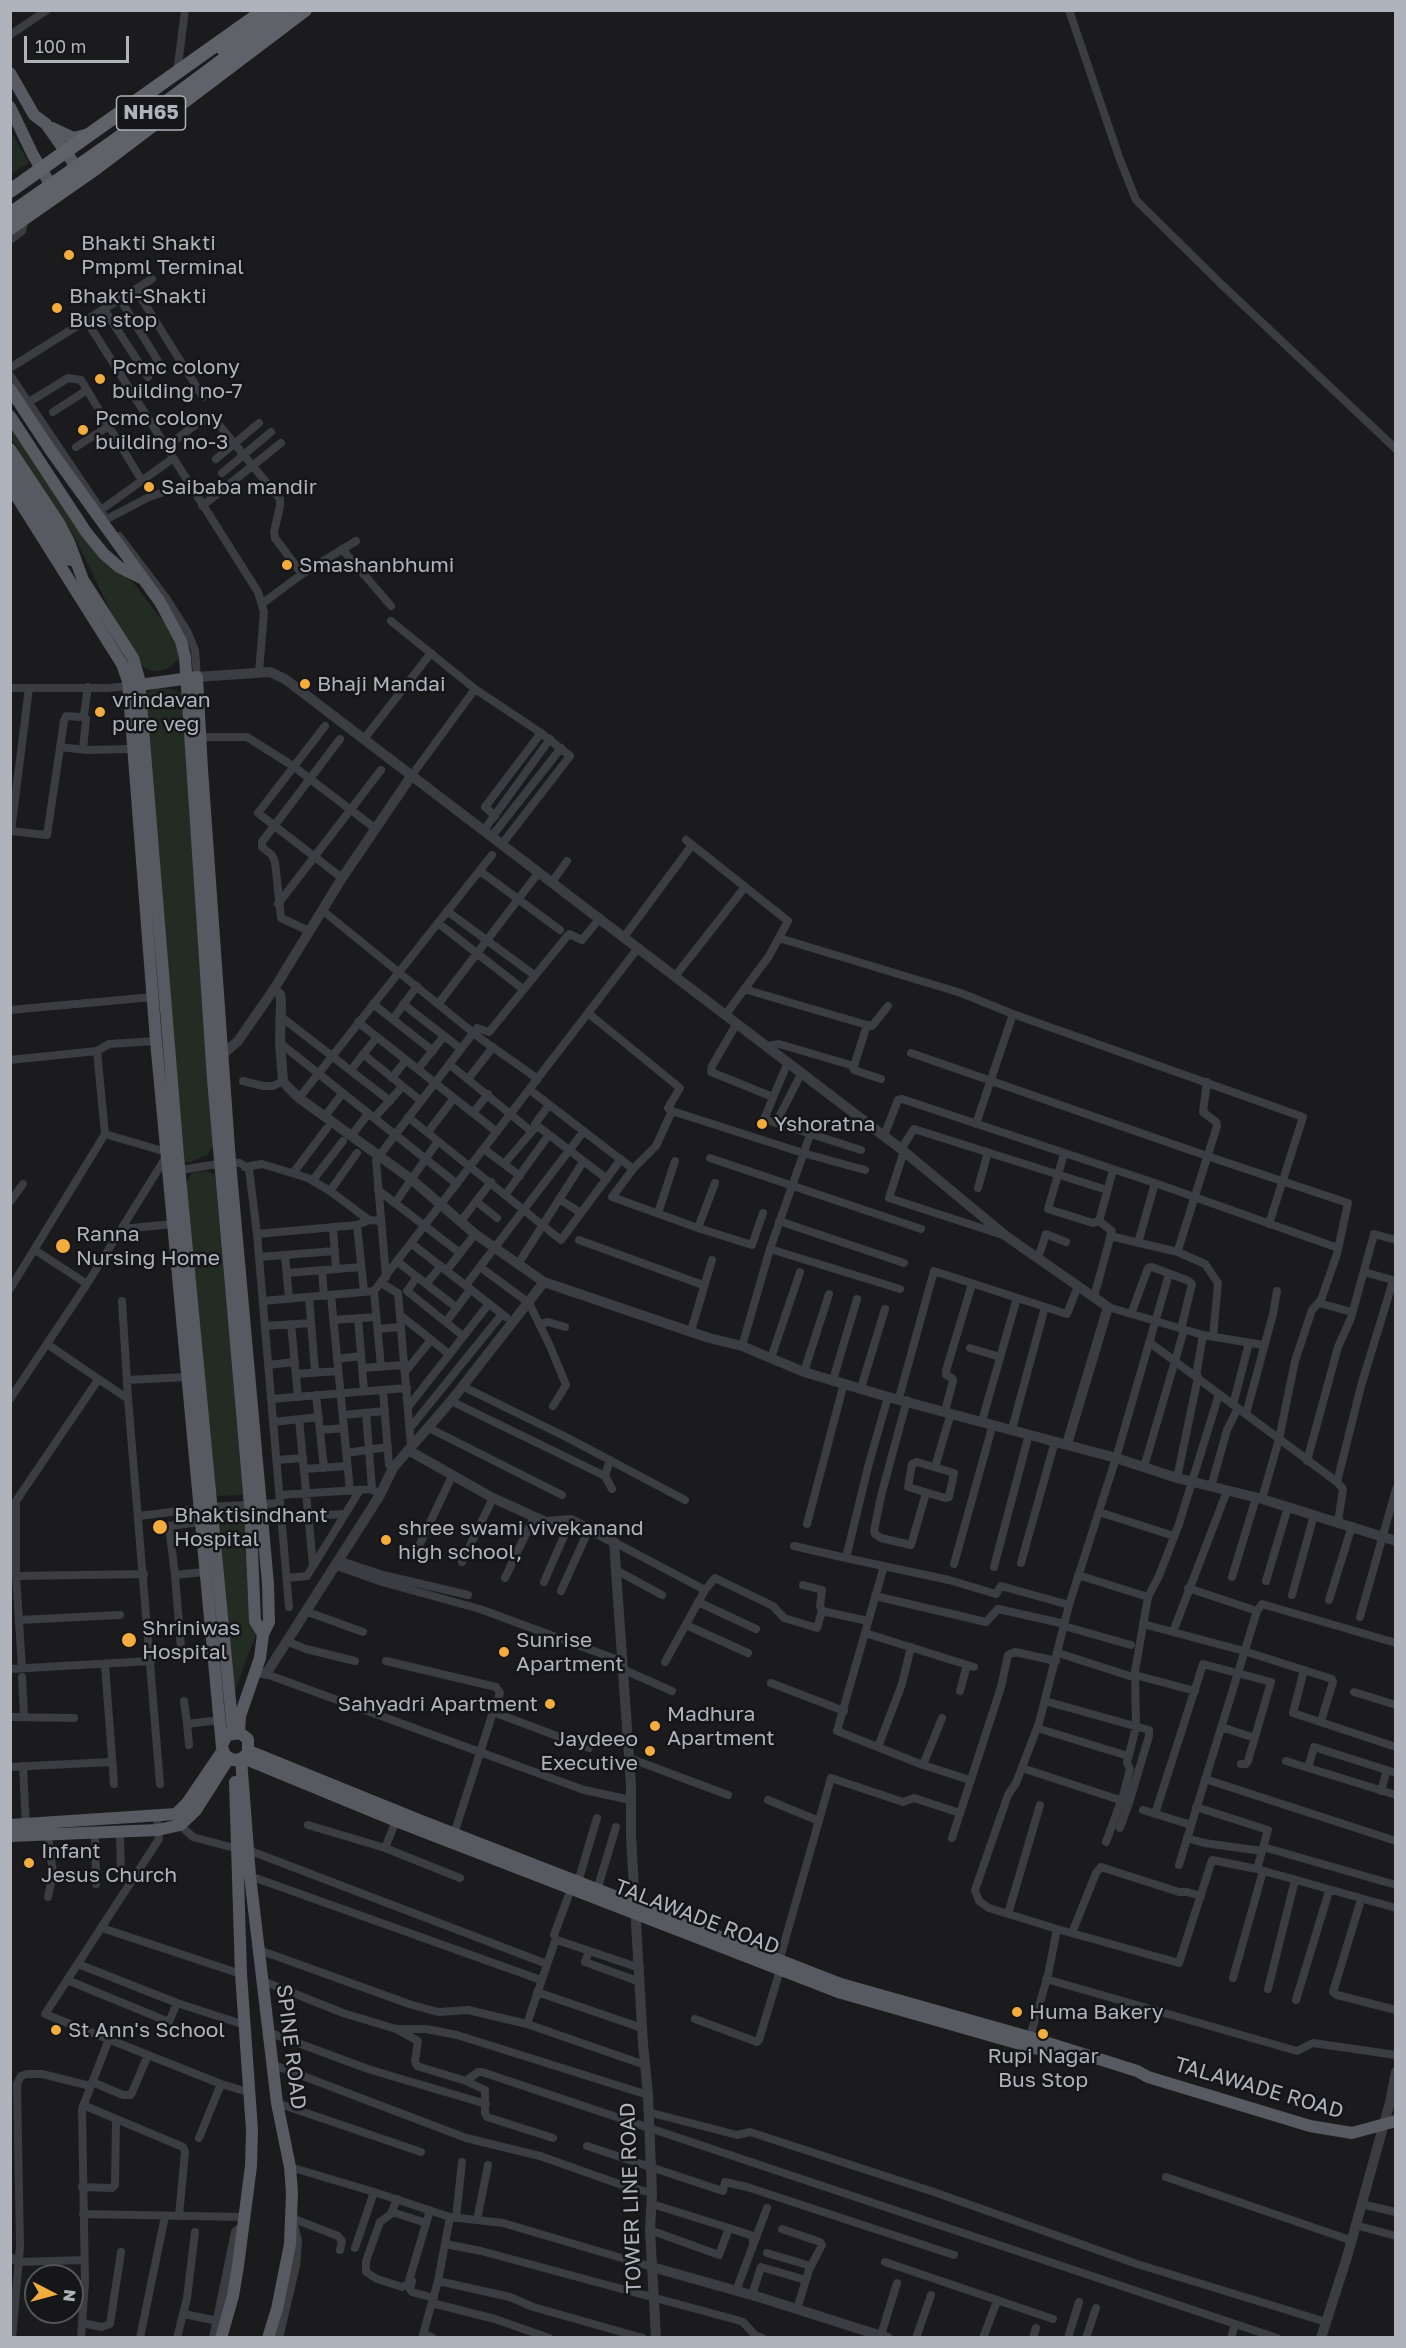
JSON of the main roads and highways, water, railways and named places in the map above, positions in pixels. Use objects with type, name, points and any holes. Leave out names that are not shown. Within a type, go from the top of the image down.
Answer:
[{"type":"highway","name":"NH65","points":[[93,133],[263,10]]},
{"type":"highway","name":"NH65","points":[[10,204],[90,149],[274,10]]},
{"type":"highway","name":"NH65","points":[[10,214],[110,144],[291,10]]},
{"type":"highway","points":[[11,228],[83,177],[305,10]]},
{"type":"highway","points":[[25,178],[64,149],[93,133]]},
{"type":"main road","points":[[10,74],[34,115],[46,124],[83,177]]},
{"type":"main road","points":[[29,107],[12,111],[25,178],[57,196]]},
{"type":"main road","name":"NH65","points":[[46,124],[73,138],[93,133]]},
{"type":"main road","points":[[11,389],[51,451],[160,602],[182,641],[201,737],[222,1055],[225,1162]]},
{"type":"main road","points":[[10,416],[86,532],[104,554],[119,567],[143,579]]},
{"type":"main road","points":[[10,449],[64,533],[83,580]]},
{"type":"main road","points":[[10,468],[15,484],[134,686],[132,749],[156,1041],[174,1171],[204,1508]]},
{"type":"main road","points":[[15,484],[83,580],[133,658],[170,1155]]},
{"type":"main road","points":[[134,686],[191,678]]},
{"type":"main road","points":[[191,678],[225,1162],[256,1505],[268,1584],[269,1622],[263,1634],[260,1673],[240,1716],[236,1733]]},
{"type":"main road","points":[[174,1171],[174,1224],[187,1377],[236,1733]]},
{"type":"main road","points":[[256,1505],[255,1621],[263,1634]]},
{"type":"main road","name":"SPINE ROAD","points":[[204,1508],[200,1522],[220,1720],[235,1754],[240,1801],[243,1849],[241,1974],[250,2093],[251,2166],[233,2296],[221,2337]]},
{"type":"main road","points":[[10,1825],[48,1834],[158,1830],[196,1810],[248,1739],[236,1733],[227,1735],[235,1754]]},
{"type":"main road","name":"TALAWADE ROAD","points":[[235,1754],[396,1821],[452,1838]]},
{"type":"main road","name":"TALAWADE ROAD","points":[[235,1754],[779,1966],[844,1989],[1028,2042],[1133,2076],[1148,2077],[1336,2132],[1352,2133],[1395,2121]]},
{"type":"main road","points":[[10,1836],[26,1830],[157,1816],[178,1819]]},
{"type":"main road","name":"SPINE ROAD","points":[[243,1849],[250,1876],[277,2103],[290,2168],[292,2218],[285,2276],[268,2337]]},
{"type":"main road","name":"TALAWADE ROAD","points":[[575,1886],[597,1890],[635,1909]]},
{"type":"place","name":"Bhakti Shakti Pmpml Terminal","points":[[69,255]]},
{"type":"place","name":"Bhakti-Shakti Bus stop","points":[[57,308]]},
{"type":"place","name":"Pcmc colony building no-7","points":[[100,379]]},
{"type":"place","name":"Pcmc colony building no-3","points":[[83,430]]},
{"type":"place","name":"Saibaba mandir","points":[[149,487]]},
{"type":"place","name":"Smashanbhumi","points":[[287,565]]},
{"type":"place","name":"Bhaji Mandai","points":[[305,684]]},
{"type":"place","name":"vrindavan pure veg","points":[[100,712]]},
{"type":"place","name":"Yshoratna","points":[[762,1124]]},
{"type":"place","name":"Ranna Nursing Home","points":[[63,1246]]},
{"type":"place","name":"Bhaktisindhant Hospital","points":[[160,1527]]},
{"type":"place","name":"shree swami vivekanand high school,","points":[[386,1540]]},
{"type":"place","name":"Shriniwas Hospital","points":[[129,1640]]},
{"type":"place","name":"Sunrise Apartment","points":[[504,1652]]},
{"type":"place","name":"Sahyadri Apartment","points":[[550,1704]]},
{"type":"place","name":"Madhura Apartment","points":[[655,1726]]},
{"type":"place","name":"Jaydeeo Executive","points":[[650,1751]]},
{"type":"place","name":"Infant Jesus Church","points":[[29,1863]]},
{"type":"place","name":"Huma Bakery","points":[[1017,2012]]},
{"type":"place","name":"St Ann's School","points":[[56,2030]]},
{"type":"place","name":"Rupi Nagar Bus Stop","points":[[1043,2034]]}]
